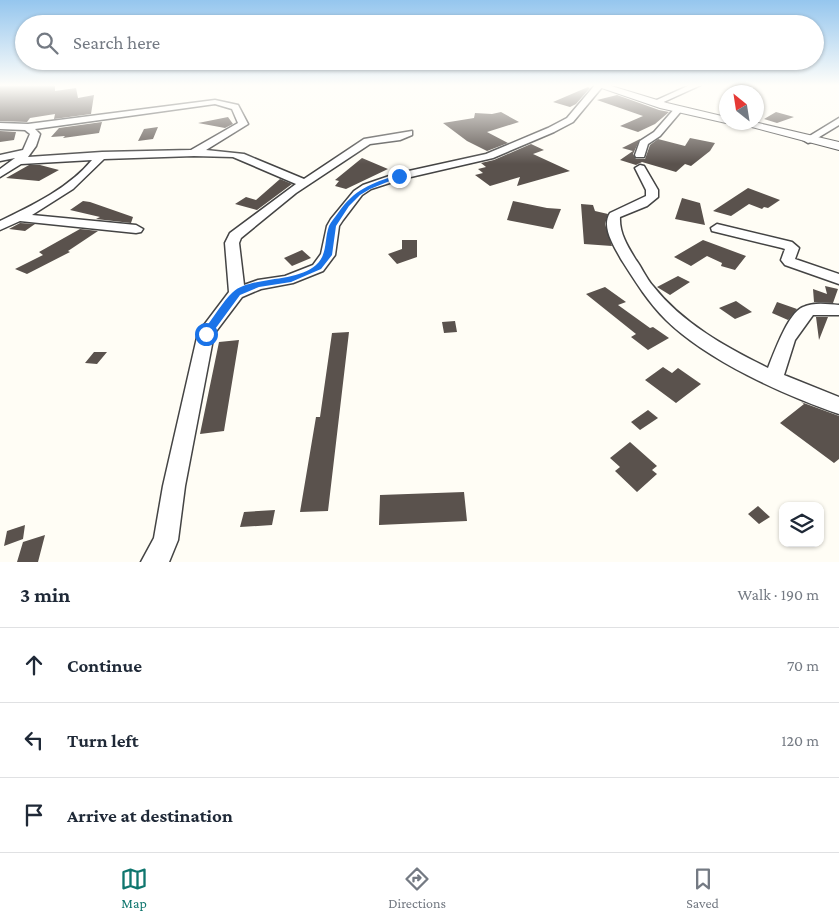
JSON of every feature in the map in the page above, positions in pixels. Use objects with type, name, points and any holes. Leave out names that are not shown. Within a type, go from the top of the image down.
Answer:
[{"type":"street","points":[[0,126],[28,127],[146,111]]},
{"type":"street","points":[[193,153],[243,124],[237,111]]},
{"type":"street","points":[[154,562],[157,560],[166,540],[174,486],[206,334],[237,293],[258,285],[288,280],[318,268],[328,255],[333,226],[337,219],[358,193],[367,187],[399,176],[489,156],[551,130],[570,120],[577,111]]},
{"type":"street","points":[[677,111],[657,134],[643,142],[640,162],[652,190],[652,197],[647,202],[614,216],[613,228],[625,253],[647,288],[672,316],[696,336],[774,379],[839,406]]},
{"type":"street","points":[[689,111],[719,118]]},
{"type":"street","points":[[808,140],[839,121]]},
{"type":"street","points":[[0,174],[21,157],[35,140],[35,134],[28,127]]},
{"type":"street","points":[[764,129],[839,146]]},
{"type":"street","points":[[237,293],[232,241],[251,222],[304,183],[367,141],[400,137],[409,132]]},
{"type":"street","points":[[0,158],[193,153],[238,156],[263,164],[281,174],[304,183]]},
{"type":"street","points":[[0,226],[19,217],[67,188],[102,156]]},
{"type":"street","points":[[19,217],[136,229]]},
{"type":"street","points":[[717,228],[787,245],[792,248],[788,260],[790,262],[839,279]]},
{"type":"street","points":[[774,379],[787,339],[806,311],[814,309],[839,310]]},
{"type":"building","points":[[0,111],[91,111],[91,114],[54,119],[55,114],[30,118],[27,122],[0,121]]},
{"type":"building","points":[[629,111],[669,112],[655,124],[638,132],[620,126],[643,116]]},
{"type":"building","points":[[501,112],[519,122],[487,132],[508,143],[487,151],[467,141],[443,123],[474,118],[475,113],[492,114]]},
{"type":"building","points":[[776,112],[794,117],[777,123],[764,119]]},
{"type":"building","points":[[228,117],[233,124],[225,128],[198,123]]},
{"type":"building","points":[[102,122],[99,133],[63,138],[65,136],[51,137],[59,128]]},
{"type":"building","points":[[158,127],[153,139],[138,141],[144,129]]},
{"type":"building","points":[[0,131],[16,132],[14,140],[0,142]]},
{"type":"building","points":[[690,138],[715,143],[710,151],[691,166],[685,164],[676,172],[642,162],[636,165],[620,160],[633,151],[622,148],[640,139],[633,154],[636,159],[645,159],[650,145],[658,139],[685,146]]},
{"type":"building","points":[[531,144],[544,150],[533,154],[570,171],[517,186],[520,177],[490,186],[475,175],[483,173],[478,169],[486,167],[481,163],[494,160]]},
{"type":"building","points":[[362,158],[388,169],[346,189],[335,186],[339,181],[335,180]]},
{"type":"building","points":[[29,165],[40,165],[59,170],[39,181],[6,178]]},
{"type":"building","points":[[280,179],[292,184],[257,210],[235,204],[246,197],[256,200]]},
{"type":"building","points":[[748,188],[780,200],[768,208],[764,207],[762,209],[749,204],[731,216],[713,211]]},
{"type":"building","points":[[682,198],[700,203],[705,225],[675,219]]},
{"type":"building","points":[[83,201],[133,217],[131,223],[96,219],[100,217],[70,210]]},
{"type":"building","points":[[513,201],[561,209],[553,229],[507,220]]},
{"type":"building","points":[[581,204],[593,205],[595,211],[608,214],[605,224],[612,246],[584,244]]},
{"type":"building","points":[[20,223],[35,224],[25,231],[9,229]]},
{"type":"building","points":[[80,229],[98,231],[68,251],[70,252],[27,274],[15,269],[43,255],[39,252]]},
{"type":"building","points":[[402,240],[417,240],[417,257],[397,264],[388,254],[402,249]]},
{"type":"building","points":[[703,240],[746,256],[735,270],[721,266],[722,263],[707,256],[691,266],[674,257]]},
{"type":"building","points":[[302,250],[311,258],[292,266],[284,258]]},
{"type":"building","points":[[678,276],[690,282],[670,295],[657,287]]},
{"type":"building","points":[[825,286],[838,289],[833,303],[814,302],[813,289],[827,294]]},
{"type":"building","points":[[605,287],[626,302],[618,305],[650,328],[653,327],[669,338],[648,350],[631,337],[636,334],[586,294]]},
{"type":"building","points":[[736,301],[752,312],[735,319],[719,308]]},
{"type":"building","points":[[777,302],[797,309],[788,320],[772,313]]},
{"type":"building","points":[[816,317],[828,317],[819,340]]},
{"type":"building","points":[[455,321],[457,332],[444,333],[442,322]]},
{"type":"building","points":[[349,332],[328,511],[300,512],[316,417],[320,417],[332,333]]},
{"type":"building","points":[[239,340],[224,431],[200,434],[219,342]]},
{"type":"building","points":[[94,352],[107,352],[97,364],[85,363]]},
{"type":"building","points":[[663,367],[672,373],[678,368],[701,384],[676,403],[645,380]]},
{"type":"building","points":[[801,402],[839,416],[839,459],[834,463],[780,423],[804,404]]},
{"type":"building","points":[[648,410],[658,418],[640,430],[631,422]]},
{"type":"building","points":[[630,442],[657,466],[652,470],[657,474],[637,492],[615,471],[620,467],[610,458]]},
{"type":"building","points":[[464,492],[467,521],[379,525],[380,495]]},
{"type":"building","points":[[758,506],[770,517],[759,524],[748,514]]},
{"type":"building","points":[[275,510],[272,525],[240,527],[244,512]]},
{"type":"building","points":[[25,525],[23,539],[4,546],[7,531]]},
{"type":"building","points":[[45,535],[38,562],[17,562],[23,542]]},
{"type":"route","points":[[206,334],[222,310],[237,293],[258,285],[288,280],[318,268],[328,255],[333,226],[347,205],[358,193],[367,187],[399,176]]}]
